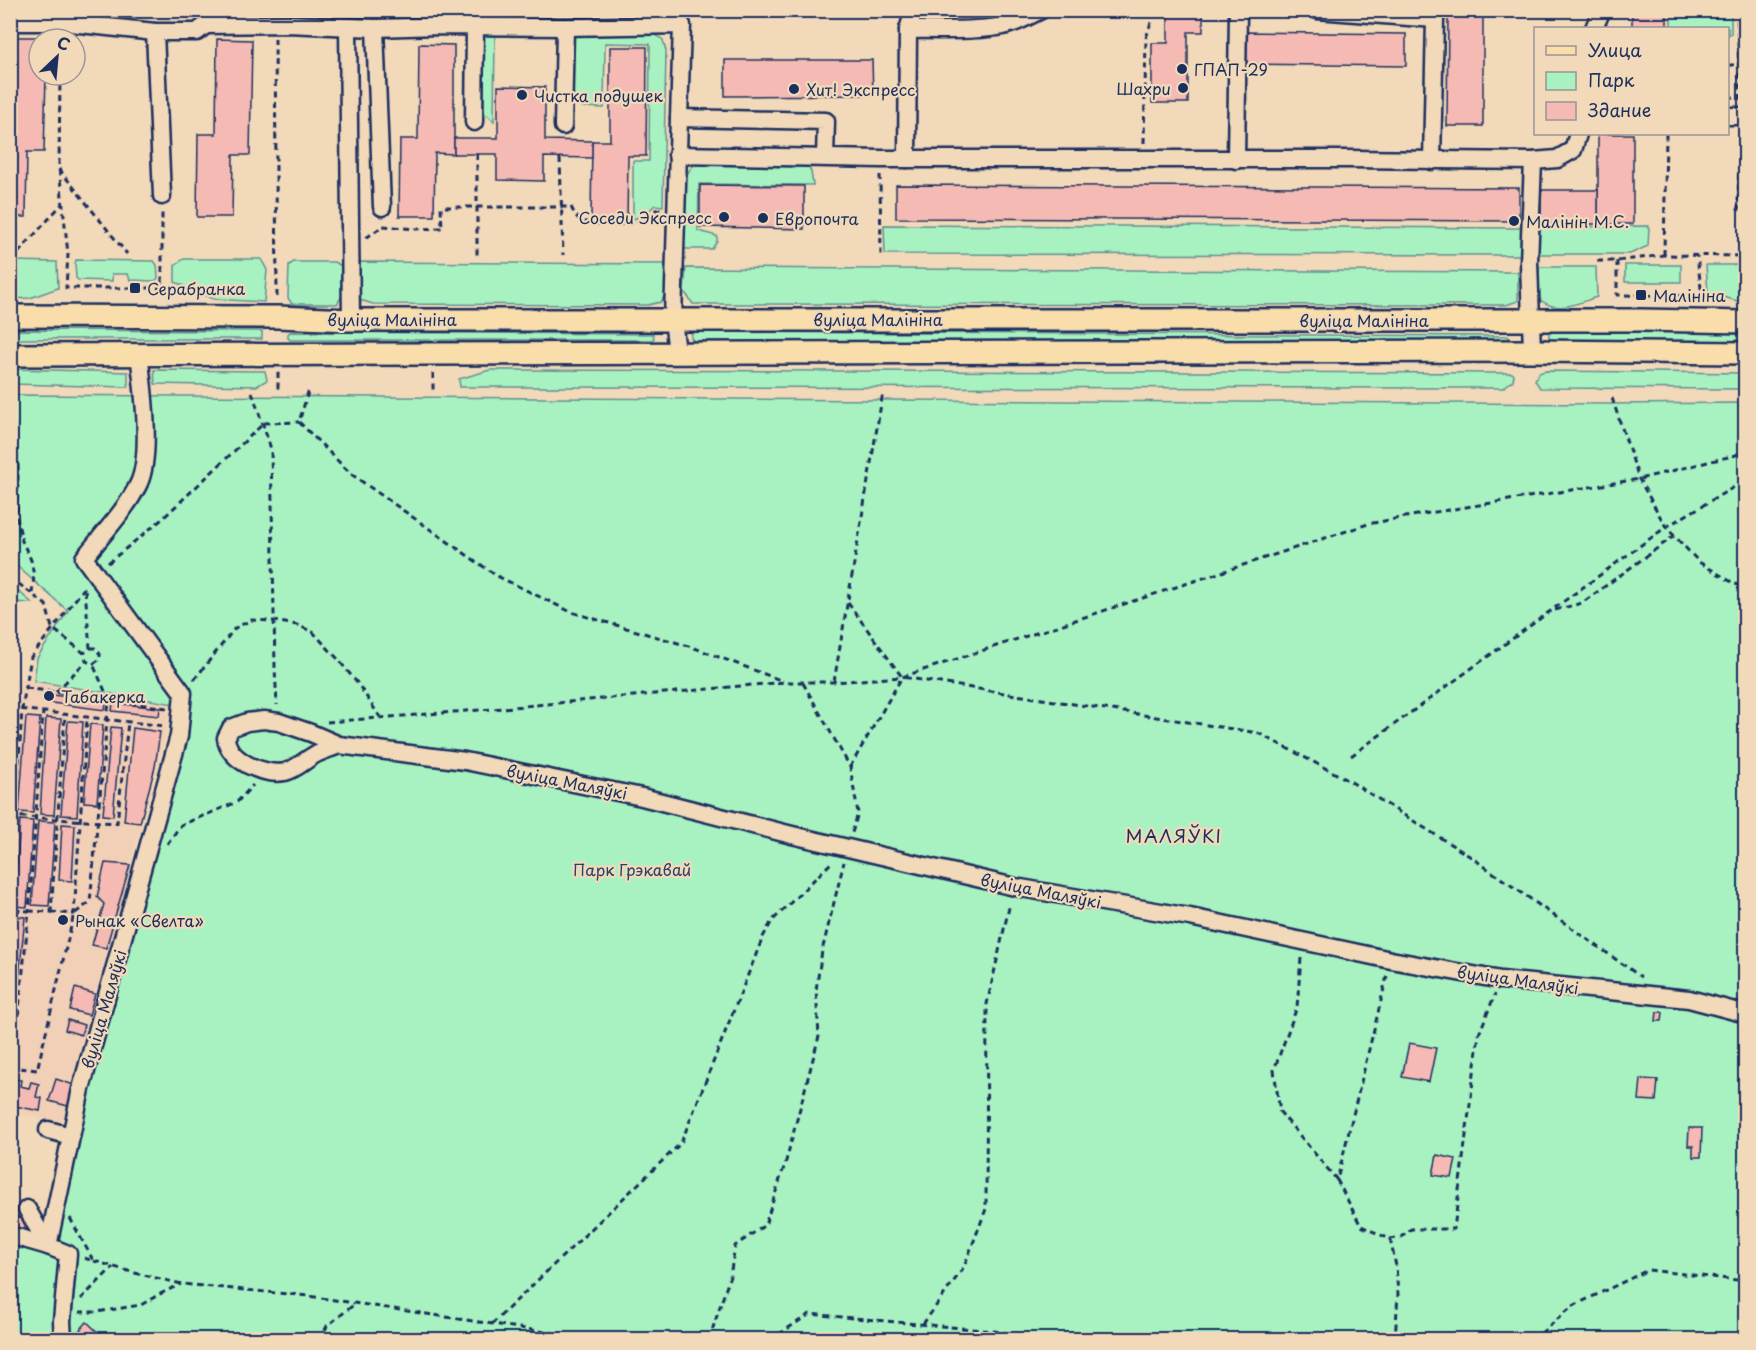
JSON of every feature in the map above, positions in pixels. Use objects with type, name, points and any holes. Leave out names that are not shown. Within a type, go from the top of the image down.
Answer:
[{"type":"main road","name":"вуліца Малініна","points":[[10,316],[278,317],[351,320],[1746,322]]},
{"type":"main road","name":"вуліца Малініна","points":[[10,355],[1532,351],[1746,354]]},
{"type":"street","points":[[907,159],[908,30],[914,10]]},
{"type":"street","points":[[908,30],[998,27],[1023,20],[1041,10]]},
{"type":"street","points":[[1236,160],[1238,10]]},
{"type":"street","points":[[1317,10],[1434,15],[1432,161]]},
{"type":"street","points":[[1594,27],[1602,10]]},
{"type":"street","points":[[10,22],[61,22],[155,32],[197,32],[206,26],[565,27],[682,18],[673,319],[677,353]]},
{"type":"street","points":[[474,122],[475,26]]},
{"type":"street","points":[[348,27],[351,320]]},
{"type":"street","points":[[563,126],[565,27]]},
{"type":"street","points":[[375,28],[381,207]]},
{"type":"street","points":[[155,32],[162,196]]},
{"type":"street","points":[[1729,116],[1746,116]]},
{"type":"street","points":[[679,118],[826,121],[825,157]]},
{"type":"street","points":[[677,155],[880,159],[1533,161],[1557,159],[1572,150],[1578,135]]},
{"type":"street","points":[[1532,351],[1529,262],[1533,161]]},
{"type":"street","points":[[140,354],[146,454],[140,480],[131,497],[84,558],[90,580],[183,693]]},
{"type":"street","name":"вуліца Маляўкі","points":[[48,1246],[81,1089],[174,731],[182,711],[183,693]]},
{"type":"street","name":"вуліца Маляўкі","points":[[267,771],[249,766],[236,758],[228,747],[226,738],[231,728],[247,722],[264,720],[279,722],[339,745],[465,761],[642,796],[1015,887],[1190,917],[1391,960],[1502,980],[1689,999],[1746,1014]]},
{"type":"street","points":[[267,771],[285,772],[318,753],[339,745]]},
{"type":"street","points":[[48,1130],[71,1136]]},
{"type":"street","points":[[27,1209],[48,1246]]},
{"type":"street","points":[[10,1235],[68,1254],[63,1340]]},
{"type":"path","points":[[1144,160],[1146,38],[1152,20],[1152,10]]},
{"type":"path","points":[[272,25],[275,40],[277,299]]},
{"type":"path","points":[[1729,65],[1738,65]]},
{"type":"path","points":[[60,87],[59,168],[68,254],[66,288],[162,288],[162,196]]},
{"type":"path","points":[[1729,98],[1746,95]]},
{"type":"path","points":[[1664,255],[1666,135]]},
{"type":"path","points":[[477,154],[477,255]]},
{"type":"path","points":[[560,158],[563,255]]},
{"type":"path","points":[[880,159],[881,258]]},
{"type":"path","points":[[59,168],[127,254]]},
{"type":"path","points":[[10,247],[18,253],[62,204]]},
{"type":"path","points":[[351,253],[383,226],[416,229],[442,228],[441,207],[571,207],[578,219],[590,224],[639,222],[657,209]]},
{"type":"path","points":[[1597,261],[1664,255],[1746,256]]},
{"type":"path","points":[[1617,261],[1617,295],[1702,296],[1698,256]]},
{"type":"path","points":[[278,370],[278,392]]},
{"type":"path","points":[[11,392],[18,467],[17,518],[22,541],[31,560],[34,576],[32,594]]},
{"type":"path","points":[[252,392],[264,423],[270,449],[279,722]]},
{"type":"path","points":[[299,422],[308,392]]},
{"type":"path","points":[[834,682],[883,392]]},
{"type":"path","points":[[1612,398],[1639,479],[1666,526],[1699,562],[1735,584],[1746,587]]},
{"type":"path","points":[[10,917],[22,709],[32,657],[90,580],[161,520],[264,423],[299,422],[351,474],[498,576],[571,612],[692,647],[785,682]]},
{"type":"path","points":[[850,767],[902,677],[1368,525],[1639,479],[1736,455],[1746,448]]},
{"type":"path","points":[[1351,756],[1666,526],[1746,480]]},
{"type":"path","points":[[1551,610],[1582,603],[1674,536]]},
{"type":"path","points":[[10,577],[46,605],[52,628],[84,653],[86,661]]},
{"type":"path","points":[[90,580],[90,648]]},
{"type":"path","points":[[848,603],[902,677]]},
{"type":"path","points":[[183,693],[235,628],[251,620],[274,621],[297,625],[313,632],[358,684],[380,717]]},
{"type":"path","points":[[84,653],[90,648],[95,648],[100,654],[98,662],[93,664]]},
{"type":"path","points":[[11,910],[74,914],[90,902],[109,700],[93,664],[86,661]]},
{"type":"path","points":[[56,692],[86,661]]},
{"type":"path","points":[[311,733],[327,722],[785,682],[834,682],[902,677],[1258,733],[1348,780],[1471,857],[1641,977]]},
{"type":"path","points":[[709,1340],[730,1276],[735,1246],[765,1225],[786,1161],[819,1036],[816,990],[820,961],[858,813],[850,767],[803,682]]},
{"type":"path","points":[[26,688],[182,711]]},
{"type":"path","points":[[10,708],[128,722],[174,731]]},
{"type":"path","points":[[43,712],[29,910],[12,1067],[37,1070],[74,914],[87,718]]},
{"type":"path","points":[[51,912],[65,715]]},
{"type":"path","points":[[10,816],[117,823],[128,722]]},
{"type":"path","points":[[161,852],[181,825],[237,802],[267,771]]},
{"type":"path","points":[[492,1324],[681,1143],[763,937],[772,921],[848,847]]},
{"type":"path","points":[[923,1324],[964,1267],[986,1209],[987,1004],[1015,887]]},
{"type":"path","points":[[1302,940],[1296,1007],[1274,1070],[1280,1112],[1337,1180],[1361,1226],[1389,1239],[1401,1237],[1411,1229],[1454,1229],[1479,1034],[1502,980]]},
{"type":"path","points":[[1337,1180],[1391,960]]},
{"type":"path","points":[[67,1213],[93,1261]]},
{"type":"path","points":[[1389,1239],[1396,1266],[1398,1294],[1395,1340]]},
{"type":"path","points":[[68,1254],[182,1284],[308,1296],[598,1340]]},
{"type":"path","points":[[65,1316],[113,1267]]},
{"type":"path","points":[[1533,1340],[1573,1306],[1648,1270],[1746,1281]]},
{"type":"path","points":[[65,1316],[141,1305],[182,1284]]},
{"type":"path","points":[[320,1340],[327,1326],[356,1303]]},
{"type":"path","points":[[770,1340],[810,1314],[994,1331],[1046,1340]]},
{"type":"shaded area","name":"Рынак «Свелта»","points":[[10,678],[170,703],[166,730],[61,1124],[11,1111]]},
{"type":"green space","points":[[1745,10],[1746,87],[1742,87],[1742,11]]},
{"type":"green space","points":[[1671,11],[1731,11],[1731,33],[1729,34],[1729,27],[1671,27]]},
{"type":"green space","points":[[574,33],[653,33],[663,40],[666,51],[663,206],[655,205],[644,215],[633,219],[633,161],[649,161],[650,44],[605,43],[604,108],[583,107],[571,99],[570,36]]},
{"type":"green space","points":[[484,34],[495,34],[494,121],[484,113]]},
{"type":"green space","points":[[1745,119],[1745,204],[1742,120]]},
{"type":"green space","points":[[711,160],[808,164],[813,185],[699,184],[698,231],[717,236],[717,241],[712,249],[685,249],[682,245],[682,215],[685,181],[693,166]]},
{"type":"green space","points":[[884,225],[1522,228],[1523,255],[885,254]]},
{"type":"green space","points":[[1649,226],[1648,246],[1630,254],[1539,254],[1538,227]]},
{"type":"green space","points":[[184,259],[261,259],[267,270],[264,302],[213,299],[175,282],[175,265]]},
{"type":"green space","points":[[76,260],[154,261],[157,265],[158,278],[155,281],[130,280],[128,274],[112,274],[112,281],[78,280]]},
{"type":"green space","points":[[11,261],[57,262],[58,288],[30,298],[11,299]]},
{"type":"green space","points":[[294,262],[334,262],[342,266],[342,296],[337,304],[292,304],[288,298],[289,265]]},
{"type":"green space","points":[[355,262],[666,264],[666,292],[661,302],[648,305],[373,304],[356,297]]},
{"type":"green space","points":[[1625,265],[1681,265],[1681,282],[1625,282]]},
{"type":"green space","points":[[1706,265],[1745,265],[1745,303],[1708,293]]},
{"type":"green space","points":[[1539,267],[1596,267],[1597,297],[1559,307],[1545,303],[1538,298]]},
{"type":"green space","points":[[686,268],[1518,272],[1518,301],[1506,305],[693,304],[684,291]]},
{"type":"green space","points":[[11,330],[262,331],[262,339],[11,339]]},
{"type":"green space","points":[[1745,330],[1746,342],[1553,342],[1549,338],[1549,334],[1554,331]]},
{"type":"green space","points":[[290,332],[653,334],[654,338],[652,340],[290,340],[288,334]]},
{"type":"green space","points":[[694,332],[1507,336],[1510,342],[1506,344],[694,341],[691,335]]},
{"type":"green space","points":[[11,369],[128,372],[128,387],[11,384]]},
{"type":"green space","points":[[154,370],[265,371],[267,380],[257,386],[155,384]]},
{"type":"green space","points":[[490,370],[1512,373],[1514,375],[1513,380],[1503,388],[460,387],[459,379]]},
{"type":"green space","points":[[1545,371],[1745,373],[1745,389],[1540,388],[1535,380],[1539,373]]},
{"type":"green space","name":"Парк Грэкавай","points":[[11,395],[1745,403],[1745,1339],[11,1339],[11,1241],[41,1251],[181,705],[34,681],[37,658],[68,611],[11,561]]},
{"type":"green space","points":[[11,585],[32,603],[11,602]]},
{"type":"building","points":[[1168,10],[1203,10],[1203,32],[1188,32],[1188,103],[1152,103],[1152,43],[1168,43]]},
{"type":"building","points":[[1448,10],[1483,10],[1483,126],[1447,126]]},
{"type":"building","points":[[1632,10],[1667,10],[1667,27],[1632,27]]},
{"type":"building","points":[[1243,32],[1406,34],[1406,66],[1243,64]]},
{"type":"building","points":[[11,37],[27,37],[27,87],[46,87],[44,152],[27,152],[26,217],[10,217]]},
{"type":"building","points":[[217,39],[252,40],[250,155],[233,155],[232,217],[197,217],[198,134],[216,134]]},
{"type":"building","points":[[419,44],[454,45],[454,154],[435,153],[434,216],[399,216],[400,139],[418,139]]},
{"type":"building","points":[[610,47],[647,47],[646,156],[628,156],[627,220],[591,220],[592,141],[610,141]]},
{"type":"building","points":[[725,60],[872,60],[873,95],[725,96]]},
{"type":"building","points":[[498,86],[545,87],[545,140],[592,141],[592,158],[544,157],[544,181],[497,180],[497,154],[454,154],[454,138],[498,138]]},
{"type":"building","points":[[1598,135],[1633,135],[1633,224],[1598,224]]},
{"type":"building","points":[[700,185],[804,186],[804,229],[700,227]]},
{"type":"building","points":[[896,185],[1519,188],[1519,221],[896,218]]},
{"type":"building","points":[[1541,190],[1598,190],[1598,224],[1541,224]]},
{"type":"building","points":[[45,694],[106,702],[105,710],[44,702]]},
{"type":"building","points":[[113,703],[160,708],[159,716],[112,711]]},
{"type":"building","points":[[10,715],[18,716],[11,811],[10,811]]},
{"type":"building","points":[[26,717],[40,718],[33,813],[19,812]]},
{"type":"building","points":[[46,718],[61,719],[54,815],[40,814]]},
{"type":"building","points":[[68,721],[83,722],[77,816],[61,815]]},
{"type":"building","points":[[90,724],[103,725],[97,803],[84,802]]},
{"type":"building","points":[[111,727],[121,728],[113,816],[103,815]]},
{"type":"building","points":[[133,728],[160,732],[155,767],[140,823],[124,821]]},
{"type":"building","points":[[20,820],[33,821],[27,907],[14,906]]},
{"type":"building","points":[[38,821],[55,822],[49,906],[32,905]]},
{"type":"building","points":[[62,824],[75,825],[72,881],[59,880]]},
{"type":"building","points":[[105,863],[130,865],[106,948],[92,945],[104,904],[97,897]]},
{"type":"building","points":[[14,916],[25,917],[13,1037],[10,1037],[10,949]]},
{"type":"building","points":[[75,988],[95,994],[89,1015],[70,1010]]},
{"type":"building","points":[[1657,1012],[1663,1012],[1662,1021],[1656,1021]]},
{"type":"building","points":[[68,1020],[84,1025],[81,1035],[65,1030]]},
{"type":"building","points":[[1409,1043],[1436,1048],[1429,1082],[1402,1077]]},
{"type":"building","points":[[10,1078],[21,1080],[20,1086],[29,1088],[31,1082],[39,1084],[36,1097],[42,1098],[40,1111],[10,1105]]},
{"type":"building","points":[[56,1079],[74,1085],[68,1106],[49,1101]]},
{"type":"building","points":[[1641,1079],[1658,1080],[1656,1101],[1639,1100]]},
{"type":"building","points":[[1689,1128],[1702,1128],[1701,1157],[1693,1157],[1693,1146],[1688,1146]]},
{"type":"building","points":[[1437,1155],[1456,1159],[1452,1178],[1433,1175]]},
{"type":"building","points":[[17,1217],[27,1221],[24,1230],[14,1227]]},
{"type":"building","points":[[87,1322],[106,1340],[71,1340]]},
{"type":"place","name":"ГПАП-29","points":[[1182,69]]},
{"type":"place","name":"Шахри","points":[[1183,88]]},
{"type":"place","name":"Хит! Экспресс","points":[[794,89]]},
{"type":"place","name":"Чистка подушек","points":[[522,95]]},
{"type":"place","name":"Соседи Экспресс","points":[[724,217]]},
{"type":"place","name":"Европочта","points":[[763,218]]},
{"type":"place","name":"Малінін М.С.","points":[[1514,221]]},
{"type":"place","name":"Серабранка","points":[[135,288]]},
{"type":"place","name":"Малініна","points":[[1641,295]]},
{"type":"place","name":"Табакерка","points":[[49,696]]},
{"type":"place","name":"Рынак «Свелта»","points":[[63,920]]},
{"type":"district","name":"МАЛЯЎКІ","points":[[1174,835]]}]
